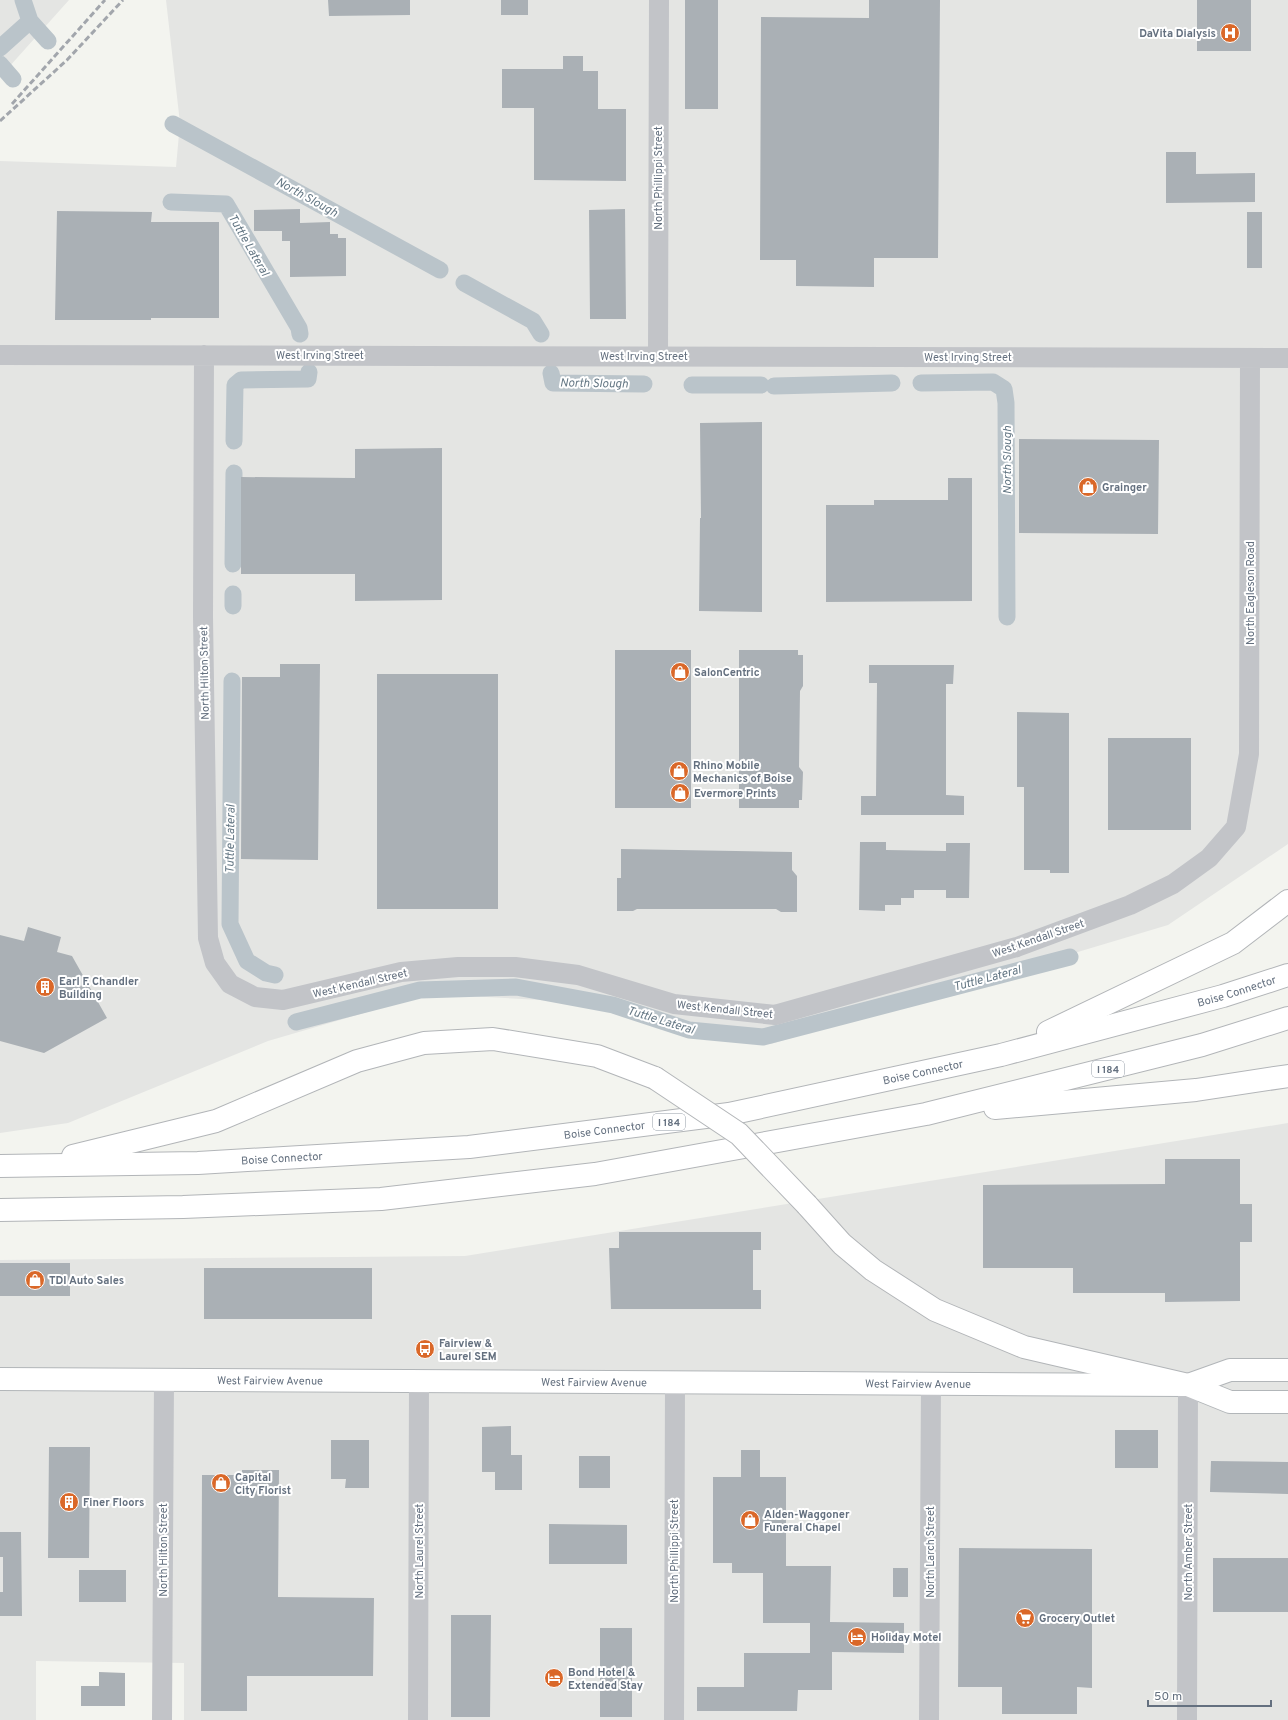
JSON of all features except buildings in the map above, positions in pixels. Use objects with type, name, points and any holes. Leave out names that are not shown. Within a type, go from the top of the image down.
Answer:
[{"type":"main road","points":[[1001,1055],[1233,943],[1288,901]]},
{"type":"main road","name":"Boise Connector","points":[[0,1166],[198,1163],[468,1147],[729,1114],[1001,1055],[1223,996],[1288,975]]},
{"type":"main road","name":"I 184","points":[[0,1210],[183,1208],[381,1199],[595,1174],[926,1114],[1202,1045],[1288,1018]]},
{"type":"main road","points":[[34,1166],[216,1122],[357,1061],[424,1043],[493,1039],[597,1056],[655,1078],[739,1134],[842,1244],[873,1270],[935,1310],[1024,1347],[1188,1385]]},
{"type":"main road","points":[[926,1114],[1196,1090],[1288,1076]]},
{"type":"main road","name":"West Fairview Avenue","points":[[0,1379],[1188,1385],[1230,1370],[1288,1370]]},
{"type":"main road","name":"West Fairview Avenue","points":[[1188,1385],[1230,1402],[1288,1402]]},
{"type":"street","name":"North Phillippi Street","points":[[658,356],[659,0]]},
{"type":"street","name":"West Irving Street","points":[[0,354],[1288,358]]},
{"type":"street","name":"North Hilton Street","points":[[204,355],[203,618],[208,938],[215,962],[230,984]]},
{"type":"street","name":"North Eagleson Road","points":[[1236,827],[1249,754],[1250,358]]},
{"type":"street","name":"West Kendall Street","points":[[230,984],[255,997],[283,1000],[401,972],[458,967],[515,967],[578,975],[674,1004],[775,1015],[1017,947],[1130,905],[1173,884],[1209,858],[1236,827]]},
{"type":"street","name":"North Hilton Street","points":[[162,1720],[164,1380]]},
{"type":"street","name":"North Laurel Street","points":[[418,1720],[419,1382]]},
{"type":"street","name":"North Phillippi Street","points":[[674,1720],[675,1383]]},
{"type":"street","name":"North Larch Street","points":[[929,1720],[931,1384]]},
{"type":"street","name":"North Amber Street","points":[[1187,1720],[1188,1385]]},
{"type":"shaded area","points":[[0,0],[69,0],[0,77]]},
{"type":"shaded area","points":[[166,0],[1288,0],[1288,844],[1168,925],[771,1044],[689,1038],[578,1002],[429,994],[268,1041],[68,1123],[0,1133],[0,161],[176,167],[180,123]]},
{"type":"shaded area","points":[[1288,1123],[1288,1720],[184,1720],[184,1663],[36,1661],[36,1720],[0,1720],[0,1260],[465,1256]]},
{"type":"waterway","name":"Tuttle Lateral","points":[[23,0],[30,21],[48,41]]},
{"type":"waterway","name":"Tuttle Lateral","points":[[0,48],[30,21]]},
{"type":"waterway","name":"Tuttle Lateral","points":[[0,64],[13,79]]},
{"type":"waterway","name":"North Slough","points":[[173,124],[440,270]]},
{"type":"waterway","name":"Tuttle Lateral","points":[[171,202],[226,204],[299,328],[300,334]]},
{"type":"waterway","name":"North Slough","points":[[464,283],[533,321],[541,334]]},
{"type":"waterway","name":"Tuttle Lateral","points":[[234,441],[235,385],[241,380],[308,379],[309,372]]},
{"type":"waterway","name":"North Slough","points":[[551,373],[553,383],[644,384]]},
{"type":"waterway","name":"North Slough","points":[[921,383],[993,382],[1004,389],[1006,403],[1007,617]]},
{"type":"waterway","name":"North Slough","points":[[774,386],[892,383]]},
{"type":"waterway","name":"North Slough","points":[[692,385],[761,385]]},
{"type":"waterway","name":"Tuttle Lateral","points":[[233,564],[234,473]]},
{"type":"waterway","name":"Tuttle Lateral","points":[[233,594],[233,606]]},
{"type":"waterway","name":"Tuttle Lateral","points":[[232,681],[230,924],[247,961],[266,973],[275,975]]},
{"type":"waterway","name":"Tuttle Lateral","points":[[296,1022],[420,990],[516,987],[613,1005],[689,1030],[763,1037],[1070,957]]},
{"type":"railway","points":[[12,104],[105,0]]},
{"type":"railway","points":[[0,121],[67,60],[123,0]]},
{"type":"place","name":"DaVita Dialysis","points":[[1230,33]]},
{"type":"place","name":"Grainger","points":[[1088,487]]},
{"type":"place","name":"SalonCentric","points":[[680,672]]},
{"type":"place","name":"Rhino Mobile Mechanics of Boise","points":[[679,771]]},
{"type":"place","name":"Evermore Prints","points":[[680,793]]},
{"type":"place","name":"Earl F. Chandler Building","points":[[45,987]]},
{"type":"place","name":"TDI Auto Sales","points":[[35,1280]]},
{"type":"place","name":"Fairview & Laurel SEM","points":[[425,1349]]},
{"type":"place","name":"Capital City Florist","points":[[221,1483]]},
{"type":"place","name":"Finer Floors","points":[[69,1502]]},
{"type":"place","name":"Alden-Waggoner Funeral Chapel","points":[[750,1520]]},
{"type":"place","name":"Grocery Outlet","points":[[1025,1618]]},
{"type":"place","name":"Holiday Motel","points":[[857,1637]]},
{"type":"place","name":"Bond Hotel & Extended Stay","points":[[554,1678]]}]
